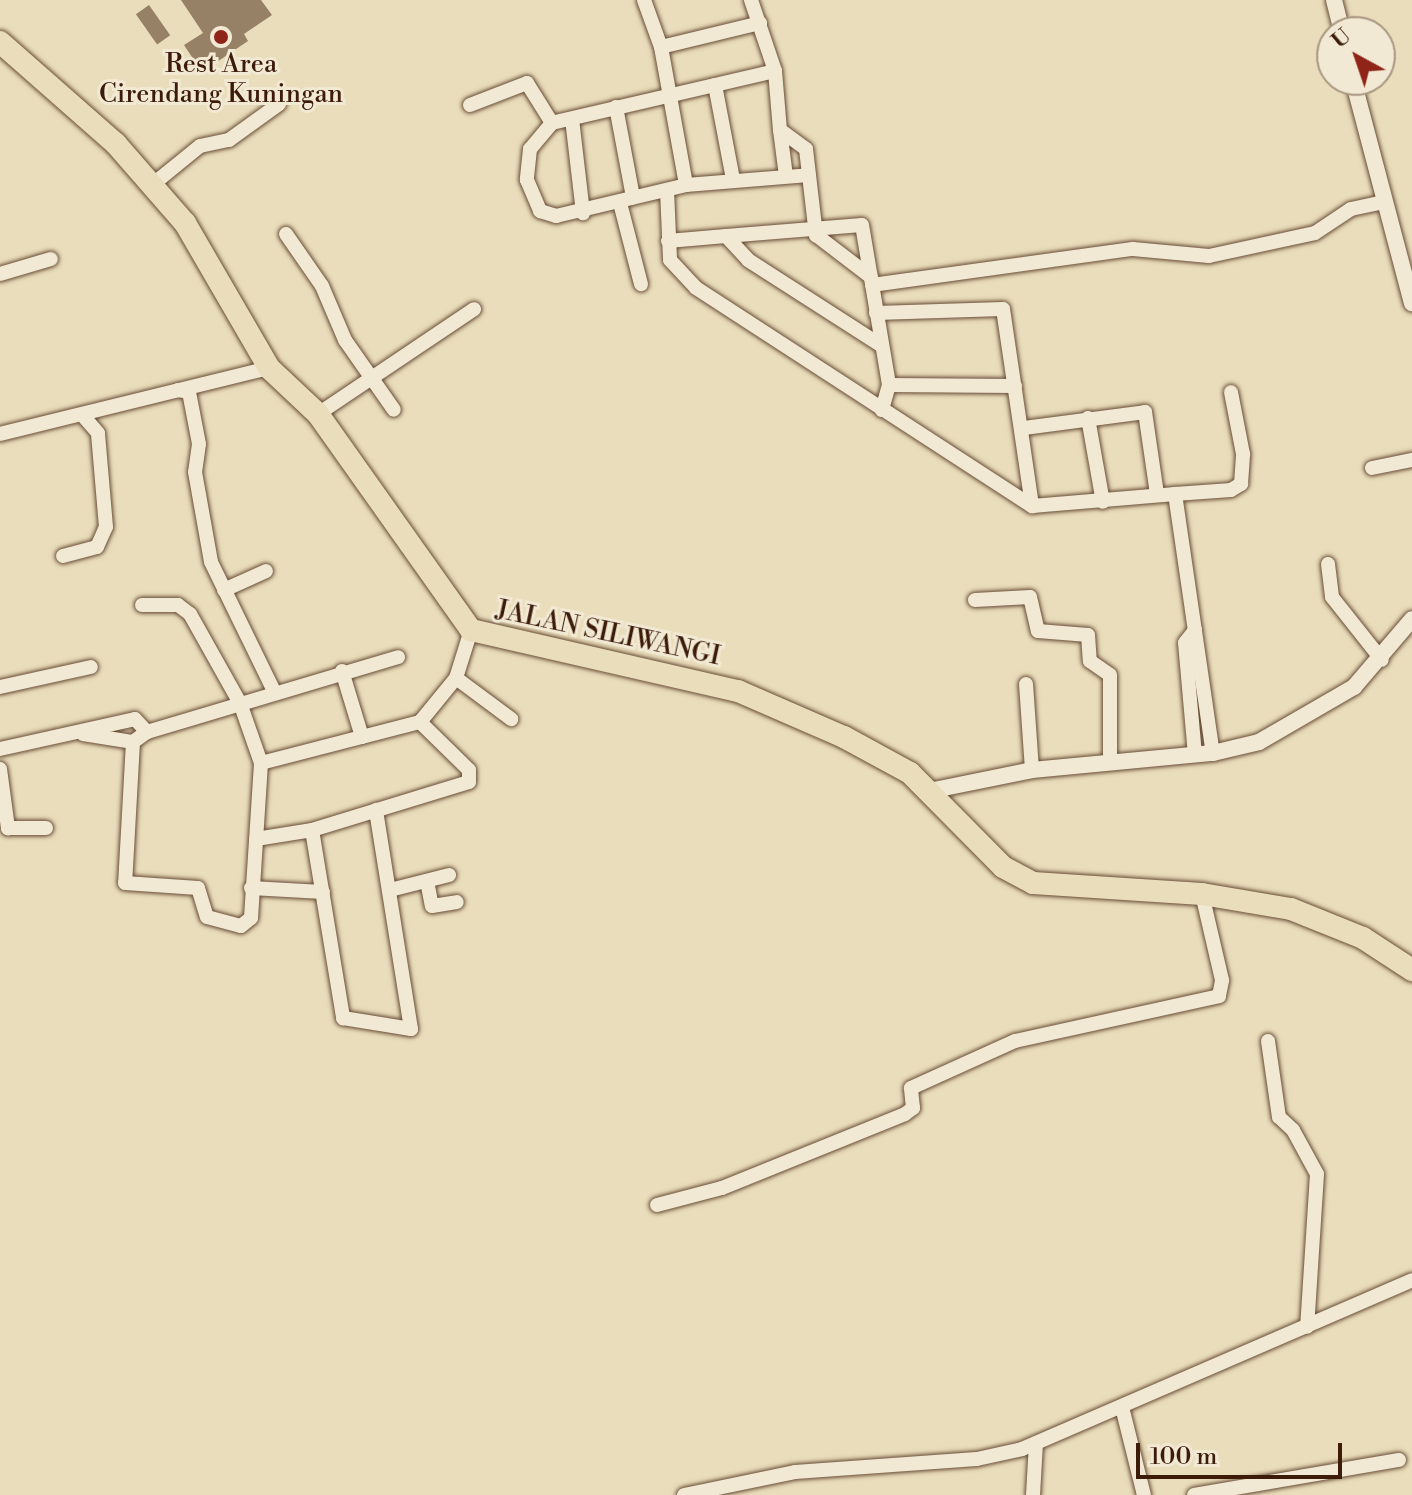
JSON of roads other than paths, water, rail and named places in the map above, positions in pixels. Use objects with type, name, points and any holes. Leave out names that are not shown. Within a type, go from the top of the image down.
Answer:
[{"type":"main road","name":"JALAN SILIWANGI","points":[[0,42],[116,144],[185,223],[269,368],[318,414],[471,630],[738,691],[882,754],[929,791],[1003,867],[1033,883],[1202,894],[1317,916],[1412,970]]},
{"type":"street","points":[[644,0],[661,47],[686,185]]},
{"type":"street","points":[[751,0],[775,71],[786,176]]},
{"type":"street","points":[[661,47],[760,23]]},
{"type":"street","points":[[775,71],[552,123],[530,149],[527,180],[546,215],[583,213],[686,185],[809,175]]},
{"type":"street","points":[[470,105],[527,83],[552,123]]},
{"type":"street","points":[[715,85],[733,179]]},
{"type":"street","points":[[1357,96],[1412,303]]},
{"type":"street","points":[[152,185],[200,146],[229,140],[279,104]]},
{"type":"street","points":[[616,107],[626,200],[641,284]]},
{"type":"street","points":[[572,119],[583,213]]},
{"type":"street","points":[[780,130],[802,140],[817,228],[829,249],[872,281],[1133,249],[1224,253],[1315,233],[1343,213],[1383,202]]},
{"type":"street","points":[[667,190],[670,260],[696,288],[1032,506],[1231,490],[1241,484],[1243,454],[1231,392]]},
{"type":"street","points":[[668,241],[862,225],[889,385],[882,410]]},
{"type":"street","points":[[286,234],[322,286],[333,319],[394,410]]},
{"type":"street","points":[[726,236],[748,260],[882,346]]},
{"type":"street","points":[[0,274],[51,259]]},
{"type":"street","points":[[876,313],[1002,308],[1024,428],[1032,506]]},
{"type":"street","points":[[318,414],[474,309]]},
{"type":"street","points":[[0,434],[269,368]]},
{"type":"street","points":[[889,385],[1015,386]]},
{"type":"street","points":[[178,390],[189,392],[211,562],[275,693]]},
{"type":"street","points":[[1024,428],[1145,412],[1157,494]]},
{"type":"street","points":[[63,556],[97,547],[106,527],[98,433],[83,416]]},
{"type":"street","points":[[1088,418],[1103,502]]},
{"type":"street","points":[[1372,468],[1412,460]]},
{"type":"street","points":[[1175,494],[1213,753]]},
{"type":"street","points":[[1328,564],[1332,597],[1382,660]]},
{"type":"street","points":[[224,590],[266,571]]},
{"type":"street","points":[[975,600],[1030,597],[1038,631],[1088,635],[1090,661],[1110,675],[1110,761]]},
{"type":"street","points":[[133,742],[125,883],[198,888],[205,897],[207,917],[241,926],[251,918],[261,763],[240,703],[185,609],[142,605]]},
{"type":"street","points":[[929,791],[1032,770],[1213,753],[1259,742],[1354,687],[1382,660],[1412,619]]},
{"type":"street","points":[[261,763],[420,722],[456,678],[471,630]]},
{"type":"street","points":[[1195,630],[1185,643],[1195,754]]},
{"type":"street","points":[[83,734],[133,742],[147,732],[342,671],[398,657]]},
{"type":"street","points":[[0,687],[91,667]]},
{"type":"street","points":[[342,671],[362,737]]},
{"type":"street","points":[[456,678],[511,719]]},
{"type":"street","points":[[1026,684],[1032,770]]},
{"type":"street","points":[[0,749],[83,734],[135,719],[147,732]]},
{"type":"street","points":[[256,839],[312,830],[469,782],[469,770],[420,722]]},
{"type":"street","points":[[0,769],[2,802],[13,831],[46,828]]},
{"type":"street","points":[[312,830],[343,1018],[411,1029],[376,810]]},
{"type":"street","points":[[390,890],[449,875]]},
{"type":"street","points":[[427,881],[432,906],[457,902]]},
{"type":"street","points":[[251,888],[323,892]]},
{"type":"street","points":[[657,1205],[722,1188],[905,1114],[913,1108],[911,1088],[1015,1041],[1219,996],[1222,980],[1202,894]]},
{"type":"street","points":[[1268,1041],[1279,1117],[1293,1130],[1317,1174],[1307,1327]]},
{"type":"street","points":[[684,1495],[795,1472],[977,1459],[1036,1443],[1412,1280]]},
{"type":"street","points":[[1122,1407],[1144,1495]]},
{"type":"street","points":[[1033,1495],[1036,1443]]},
{"type":"street","points":[[1194,1495],[1399,1460]]},
{"type":"place","name":"Rest Area Cirendang Kuningan","points":[[221,37]]}]
